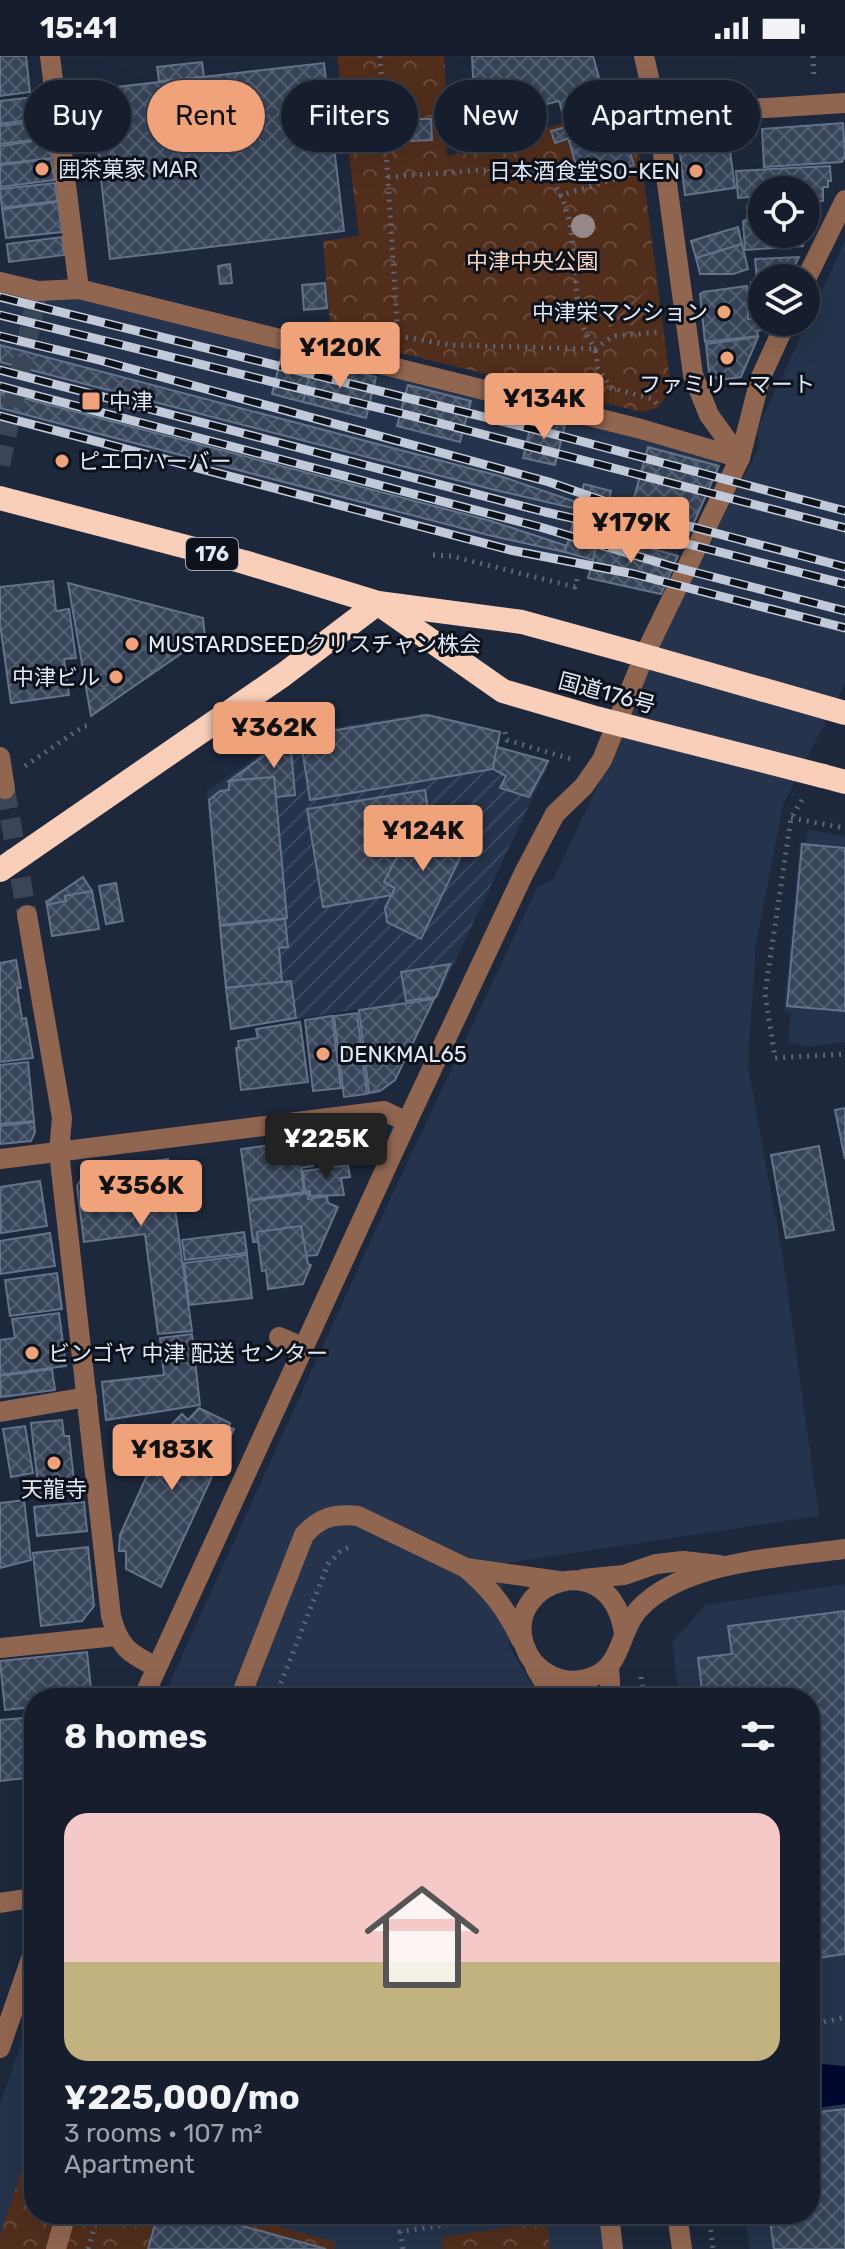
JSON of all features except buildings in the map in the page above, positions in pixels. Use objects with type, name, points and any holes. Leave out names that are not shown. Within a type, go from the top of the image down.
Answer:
[{"type":"highway","name":"国道176号","points":[[0,498],[244,562],[378,603],[522,622],[845,713]]},
{"type":"highway","name":"国道176号","points":[[378,603],[503,691],[834,779]]},
{"type":"highway","points":[[0,870],[283,675],[378,603]]},
{"type":"street","points":[[50,56],[79,289]]},
{"type":"street","points":[[644,56],[650,80]]},
{"type":"street","points":[[760,108],[845,103]]},
{"type":"street","points":[[663,152],[693,375],[709,415],[740,458]]},
{"type":"street","points":[[813,264],[845,200]]},
{"type":"street","points":[[0,282],[38,291],[79,289],[641,429],[740,458]]},
{"type":"street","points":[[148,1688],[524,873],[555,814],[584,786],[598,767],[644,656],[740,458],[760,379],[780,336]]},
{"type":"street","points":[[0,757],[3,788]]},
{"type":"street","points":[[27,915],[62,1118],[59,1152],[111,1616],[120,1643],[137,1658],[157,1667]]},
{"type":"street","points":[[0,1159],[384,1111],[407,1122]]},
{"type":"street","points":[[279,1337],[303,1347]]},
{"type":"street","points":[[0,1412],[87,1397]]},
{"type":"street","points":[[244,1688],[304,1535],[315,1522],[343,1514],[358,1516],[466,1568],[490,1588],[510,1615],[547,1688]]},
{"type":"street","points":[[724,1565],[660,1591],[637,1611],[624,1634],[620,1651],[609,1666],[595,1677],[578,1681],[560,1680],[544,1673],[527,1651],[522,1623],[529,1604],[542,1590],[569,1581],[624,1575],[656,1564],[683,1561],[724,1565],[845,1549]]},
{"type":"street","points":[[466,1568],[597,1586],[612,1598],[621,1614],[624,1634]]},
{"type":"street","points":[[0,1648],[116,1636]]},
{"type":"street","points":[[609,1666],[610,1688]]},
{"type":"street","points":[[0,1903],[24,1899]]},
{"type":"street","points":[[0,2048],[24,1979]]},
{"type":"street","points":[[56,2249],[63,2224]]},
{"type":"street","points":[[610,2224],[613,2249]]},
{"type":"street","points":[[678,2224],[682,2249]]},
{"type":"path","points":[[380,56],[398,336],[395,368]]},
{"type":"path","points":[[560,196],[665,164]]},
{"type":"path","points":[[388,177],[523,167],[546,176],[568,210],[581,322],[595,349],[598,368],[611,388],[655,401]]},
{"type":"path","points":[[398,336],[450,345],[595,349],[613,336],[686,329]]},
{"type":"path","points":[[433,555],[451,556],[575,587],[578,576]]},
{"type":"path","points":[[27,765],[84,726],[92,725]]},
{"type":"path","points":[[505,732],[507,740],[572,759]]},
{"type":"path","points":[[845,828],[791,818],[765,993],[775,1058],[845,1054]]},
{"type":"path","points":[[279,1688],[328,1564],[353,1545]]},
{"type":"path","points":[[641,1677],[643,1688]]},
{"type":"path","points":[[820,2025],[845,2017]]},
{"type":"path","points":[[88,2249],[95,2224]]},
{"type":"path","points":[[403,2249],[400,2232],[449,2224]]},
{"type":"path","points":[[710,2224],[713,2249]]},
{"type":"shaded area","points":[[845,241],[845,683],[783,805],[756,944],[748,1065],[783,1258],[819,1516],[500,1564],[510,1648],[534,1688],[168,1688],[376,1229],[537,888],[554,878],[610,760],[668,624],[760,445],[757,430],[801,336],[820,336],[820,295]]},
{"type":"shaded area","points":[[0,272],[282,340],[723,454],[662,587],[251,487],[190,468],[184,469],[0,421]]},
{"type":"shaded area","points":[[427,713],[501,731],[498,747],[550,761],[438,997],[231,1029],[223,974],[207,791],[289,735]]},
{"type":"shaded area","points":[[808,829],[845,837],[845,1042],[809,1047],[788,1041],[791,1012],[784,1011],[800,842],[806,842]]},
{"type":"shaded area","points":[[845,1584],[845,2249],[750,2249],[746,2224],[820,2224],[820,1688],[678,1688],[672,1643],[705,1605]]},
{"type":"shaded area","points":[[24,2035],[24,2224],[601,2224],[604,2249],[0,2249],[0,2104]]},
{"type":"green space","name":"中津中央公園","points":[[337,56],[444,56],[446,80],[434,80],[434,152],[447,152],[447,156],[461,152],[547,152],[547,128],[563,123],[563,152],[639,152],[671,388],[659,407],[642,412],[331,336],[323,241],[359,236],[349,152],[418,152],[418,80],[340,80]]},
{"type":"green space","points":[[647,290],[651,324],[608,327],[597,311],[624,305]]},
{"type":"green space","points":[[24,2164],[24,2224],[270,2224],[336,2242],[334,2249],[0,2249],[0,2235]]},
{"type":"green space","points":[[547,2224],[550,2249],[443,2249],[441,2237]]},
{"type":"water","points":[[820,2064],[845,2066],[845,2104],[820,2108]]},
{"type":"tunnel","points":[[0,465],[38,291]]},
{"type":"tunnel","points":[[5,789],[27,915]]},
{"type":"railway","points":[[0,297],[565,437],[845,511]]},
{"type":"railway","points":[[0,315],[416,417],[845,528]]},
{"type":"railway","points":[[0,336],[549,482],[635,512],[845,567]]},
{"type":"railway","points":[[0,370],[545,512],[845,584]]},
{"type":"railway","points":[[0,386],[540,527],[674,567],[845,611]]},
{"type":"railway","points":[[0,416],[510,550],[634,574],[845,628]]},
{"type":"place","name":"囲茶菓家 MAR","points":[[42,169]]},
{"type":"place","name":"日本酒食堂SO-KEN","points":[[696,171]]},
{"type":"place","name":"中津栄マンション","points":[[724,312]]},
{"type":"place","name":"ファミリーマート","points":[[727,358]]},
{"type":"place","name":"中津","points":[[91,401]]},
{"type":"place","name":"ピエロハーバー","points":[[62,461]]},
{"type":"place","name":"MUSTARDSEEDクリスチャン株会","points":[[132,644]]},
{"type":"place","name":"中津ビル","points":[[116,677]]},
{"type":"place","name":"DENKMAL65","points":[[323,1054]]},
{"type":"place","name":"ビンゴヤ 中津 配送 センター","points":[[32,1353]]},
{"type":"place","name":"天龍寺","points":[[54,1463]]}]
